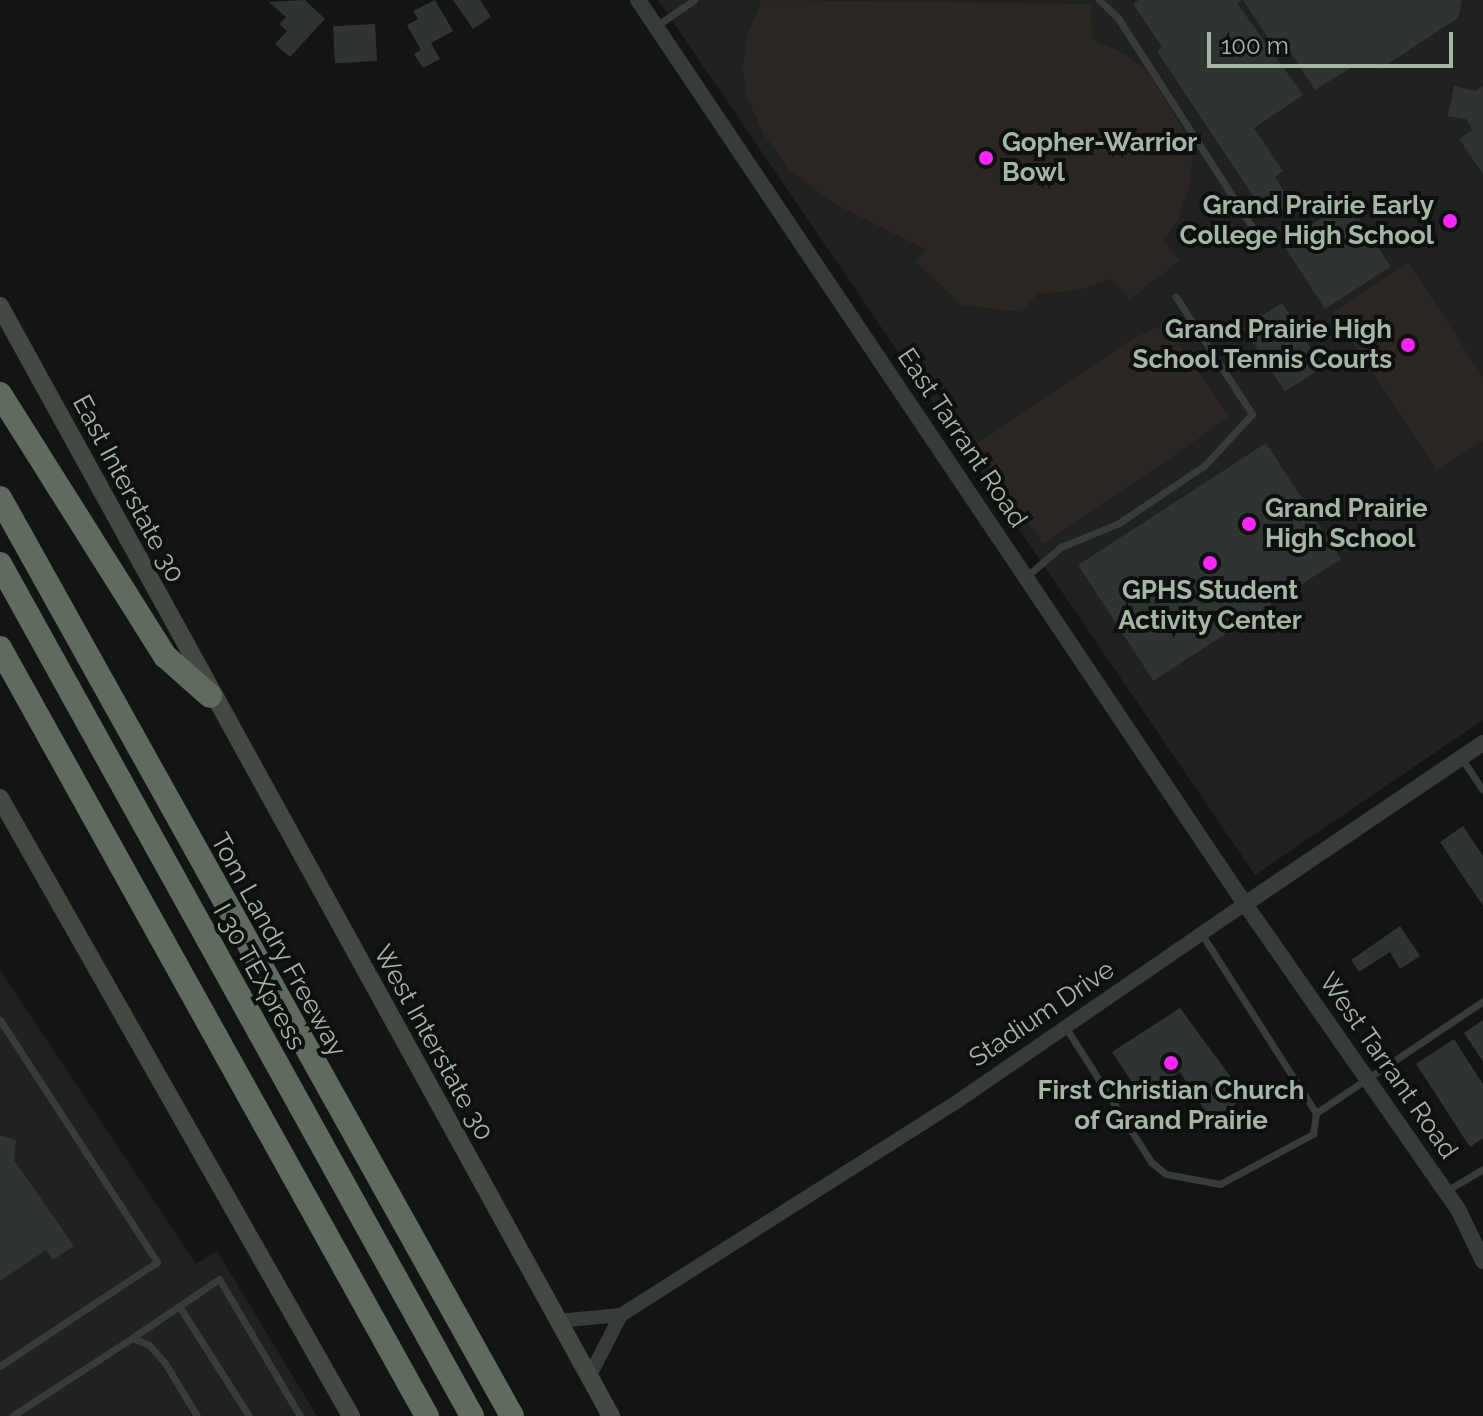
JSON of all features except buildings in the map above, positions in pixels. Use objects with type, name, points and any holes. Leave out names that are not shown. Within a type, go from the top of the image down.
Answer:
[{"type":"highway","points":[[0,394],[165,656],[210,696]]},
{"type":"highway","name":"Tom Landry Freeway","points":[[0,498],[512,1416]]},
{"type":"highway","name":"I 30 TEXpress","points":[[0,564],[472,1416]]},
{"type":"highway","points":[[0,648],[427,1416]]},
{"type":"main road","name":"East Interstate 30","points":[[0,306],[210,696]]},
{"type":"main road","name":"West Interstate 30","points":[[210,696],[611,1416]]},
{"type":"main road","points":[[0,798],[351,1416]]},
{"type":"street","name":"East Tarrant Road","points":[[638,0],[1245,904]]},
{"type":"street","name":"Stadium Drive","points":[[558,1321],[621,1315],[1066,1028],[1483,743]]},
{"type":"street","name":"West Tarrant Road","points":[[1245,904],[1446,1191],[1483,1261]]},
{"type":"street","name":"Stadium Drive","points":[[589,1377],[621,1315]]},
{"type":"lane","points":[[656,26],[694,0]]},
{"type":"lane","points":[[1099,0],[1118,18],[1261,241]]},
{"type":"lane","points":[[1026,578],[1061,547],[1119,523],[1205,465],[1252,414],[1176,297]]},
{"type":"lane","points":[[1461,757],[1483,790]]},
{"type":"lane","points":[[1066,1028],[1151,1162],[1166,1174],[1220,1184],[1241,1177],[1313,1134],[1316,1113],[1201,933]]},
{"type":"lane","points":[[1316,1113],[1483,1001]]},
{"type":"lane","points":[[0,1020],[157,1262],[0,1366]]},
{"type":"lane","points":[[1446,1191],[1483,1169]]},
{"type":"lane","points":[[12,1416],[219,1279],[300,1416]]},
{"type":"lane","points":[[179,1306],[249,1416]]},
{"type":"lane","points":[[132,1338],[149,1345],[165,1363],[197,1416]]},
{"type":"shaded area","name":"Grand Prairie High School","points":[[658,0],[1483,0],[1483,720],[1255,875]]},
{"type":"shaded area","name":"Gopher-Warrior Bowl","points":[[762,0],[1091,4],[1092,39],[1127,55],[1150,75],[1193,146],[1190,185],[1178,220],[1163,240],[1180,260],[1130,299],[1110,279],[1080,290],[1037,294],[1022,312],[962,305],[915,261],[927,250],[835,204],[789,170],[763,133],[746,94],[743,67],[746,38]]},
{"type":"shaded area","name":"Grand Prairie High School Tennis Courts","points":[[1408,262],[1483,377],[1483,441],[1437,470],[1333,312]]},
{"type":"shaded area","points":[[1165,324],[1230,417],[1043,544],[975,445],[1130,340]]},
{"type":"shaded area","points":[[0,970],[196,1264],[217,1251],[317,1416],[0,1416]]},
{"type":"place","name":"Gopher-Warrior Bowl","points":[[986,158]]},
{"type":"place","name":"Grand Prairie Early College High School","points":[[1450,221]]},
{"type":"place","name":"Grand Prairie High School Tennis Courts","points":[[1408,345]]},
{"type":"place","name":"Grand Prairie High School","points":[[1249,524]]},
{"type":"place","name":"GPHS Student Activity Center","points":[[1210,563]]},
{"type":"place","name":"First Christian Church of Grand Prairie","points":[[1171,1063]]}]
